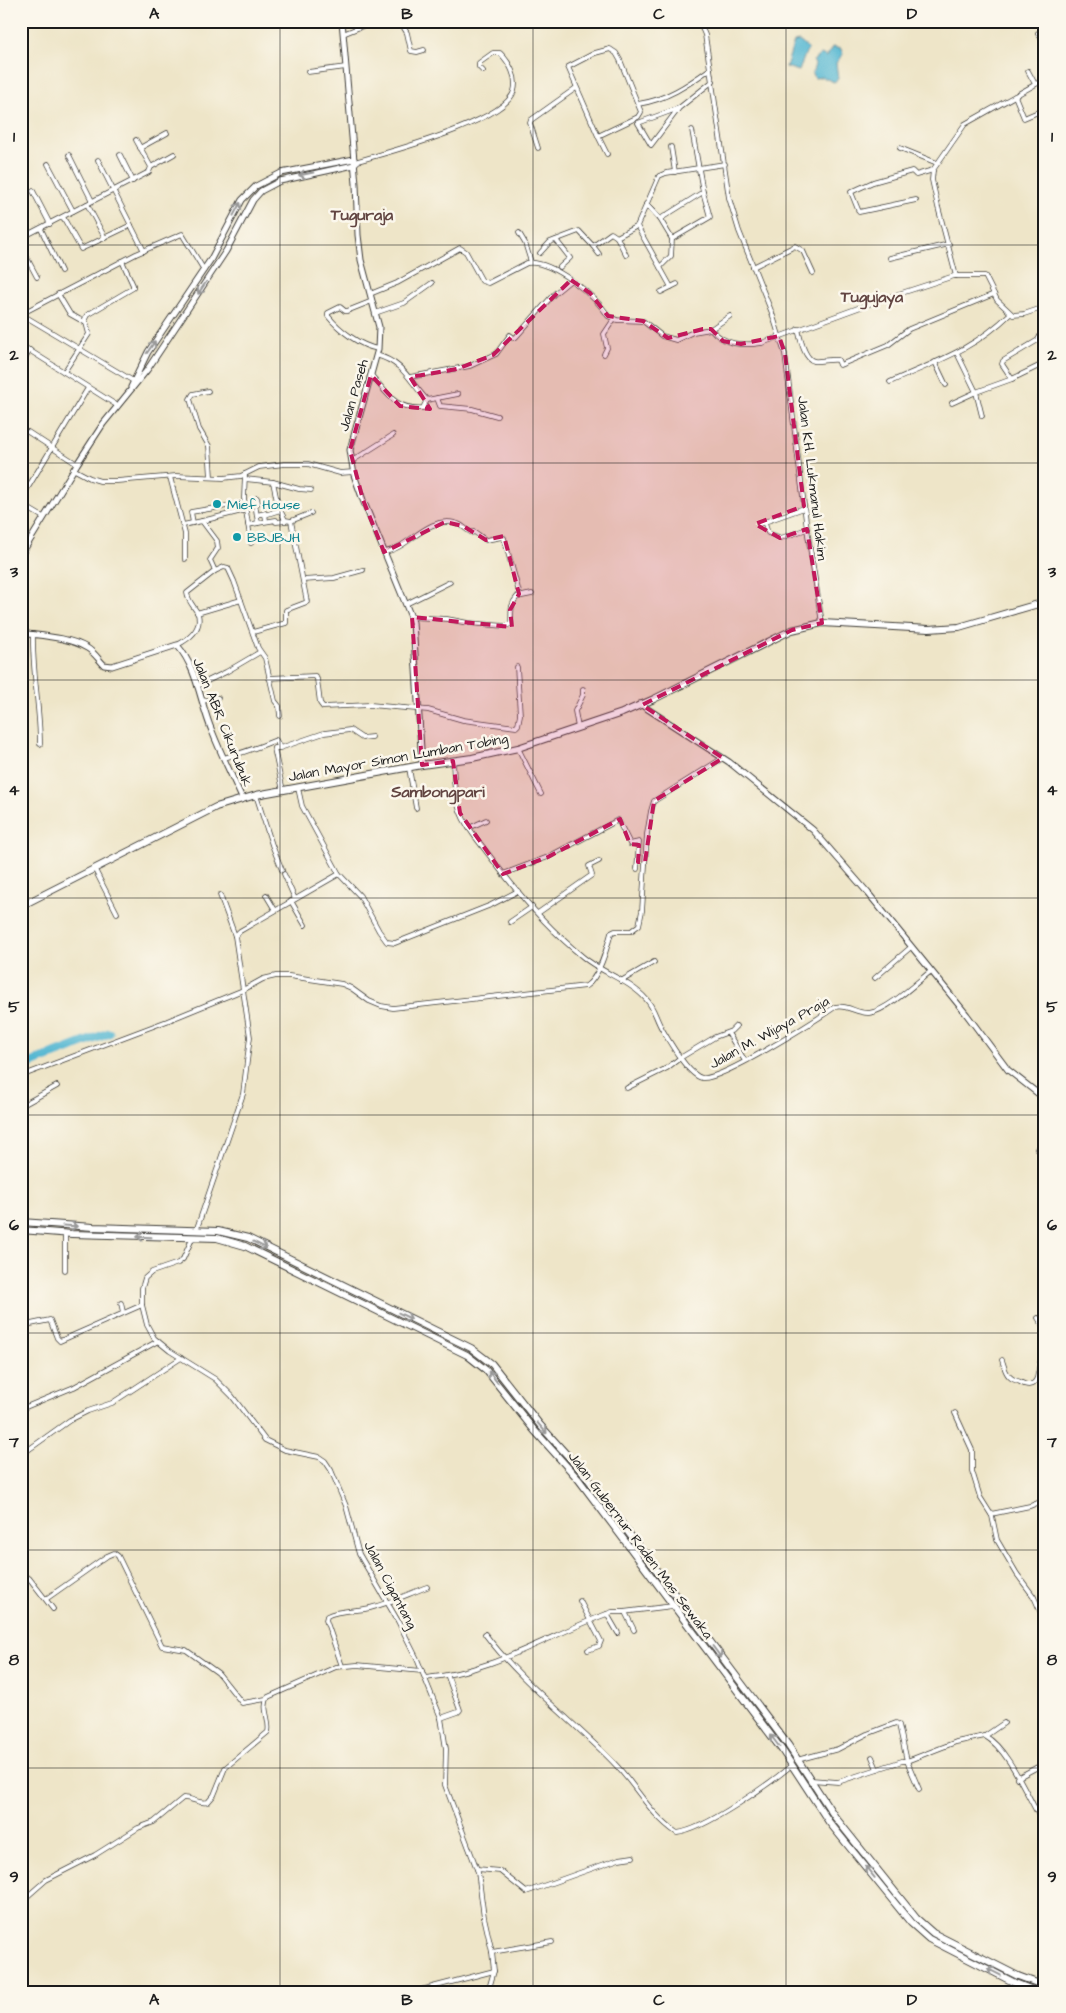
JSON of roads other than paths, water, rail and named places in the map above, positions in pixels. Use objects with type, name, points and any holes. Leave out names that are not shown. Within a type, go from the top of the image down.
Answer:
[{"type":"main road","name":"Jalan Mayor Simon Lumban Tobing","points":[[21,906],[216,807],[256,795],[518,748],[616,715],[654,699],[792,630],[822,623],[929,629],[959,627],[1045,602]]},
{"type":"main road","name":"Jalan Gubernur Raden Mas Sewaka","points":[[21,1222],[93,1227],[218,1231],[248,1238],[295,1266],[467,1355],[486,1370],[579,1480],[659,1581],[758,1712],[829,1822],[898,1902],[933,1933],[1018,1976],[1045,1986]]},
{"type":"main road","points":[[91,1235],[93,1227]]},
{"type":"main road","name":"Jalan Gubernur Raden Mas Sewaka","points":[[21,1230],[91,1235],[192,1239],[217,1238],[245,1246],[295,1266],[471,1348],[492,1364],[527,1409],[585,1475],[659,1581],[673,1606],[797,1760],[835,1818],[898,1902],[911,1924],[929,1939],[1015,1983],[1038,1992]]},
{"type":"main road","points":[[521,1413],[527,1409]]},
{"type":"street","points":[[144,21],[156,26]]},
{"type":"street","name":"Jalan Paseh","points":[[342,21],[355,161],[361,260],[380,337],[350,450],[354,472],[363,500],[412,617],[422,765]]},
{"type":"street","points":[[343,34],[375,21]]},
{"type":"street","points":[[400,21],[407,33],[412,52],[424,50]]},
{"type":"street","points":[[679,108],[651,145],[638,123],[679,108],[713,81],[705,35],[699,21]]},
{"type":"street","points":[[1038,33],[1044,40]]},
{"type":"street","points":[[598,136],[638,117],[641,112],[620,60],[610,48],[569,66],[568,69],[598,136],[607,154]]},
{"type":"street","points":[[21,555],[76,464],[218,264],[248,208],[261,191],[270,185],[290,178],[432,140],[499,109],[514,90],[514,76],[508,62],[500,53],[494,53],[479,63],[479,67],[483,71]]},
{"type":"street","points":[[1045,58],[1042,61],[1045,66]]},
{"type":"street","points":[[308,72],[346,66]]},
{"type":"street","points":[[638,104],[677,91],[710,69]]},
{"type":"street","points":[[1028,71],[1035,84]]},
{"type":"street","points":[[956,276],[934,192],[933,170],[964,126],[1045,79]]},
{"type":"street","name":"Jalan K.H. Lukmanul Hakim","points":[[713,81],[729,198],[785,354],[804,508],[822,623]]},
{"type":"street","points":[[538,148],[531,120],[576,88]]},
{"type":"street","points":[[1015,96],[1024,118],[1045,109]]},
{"type":"street","points":[[662,115],[668,124]]},
{"type":"street","points":[[672,239],[709,218],[692,130]]},
{"type":"street","points":[[140,148],[167,133]]},
{"type":"street","points":[[136,140],[151,168]]},
{"type":"street","points":[[671,147],[675,172]]},
{"type":"street","points":[[900,148],[937,163]]},
{"type":"street","points":[[21,238],[133,181],[174,154]]},
{"type":"street","points":[[69,155],[92,201]]},
{"type":"street","points":[[120,155],[133,181]]},
{"type":"street","points":[[98,160],[144,251]]},
{"type":"street","points":[[135,382],[148,352],[211,259],[242,200],[256,186],[281,173],[355,161]]},
{"type":"street","points":[[48,164],[73,211]]},
{"type":"street","points":[[618,237],[637,226],[660,176],[725,164]]},
{"type":"street","points":[[916,200],[859,212],[851,192],[872,182],[912,171],[916,175],[933,170]]},
{"type":"street","points":[[33,191],[50,224]]},
{"type":"street","points":[[660,219],[703,192]]},
{"type":"street","points":[[88,204],[106,238]]},
{"type":"street","points":[[646,204],[660,219],[672,239],[672,256],[660,267]]},
{"type":"street","points":[[63,217],[81,249],[131,225]]},
{"type":"street","points":[[637,226],[671,287]]},
{"type":"street","points":[[41,229],[61,271]]},
{"type":"street","points":[[540,253],[547,244],[579,230],[599,254]]},
{"type":"street","points":[[519,233],[526,243],[534,262]]},
{"type":"street","points":[[593,246],[611,233],[618,237],[626,255]]},
{"type":"street","points":[[21,314],[122,261],[182,234],[204,270]]},
{"type":"street","points":[[556,240],[570,258],[560,267]]},
{"type":"street","points":[[890,258],[949,244]]},
{"type":"street","points":[[753,267],[795,246],[803,251],[813,273]]},
{"type":"street","points":[[21,247],[37,277]]},
{"type":"street","points":[[370,294],[397,282],[460,248],[466,252],[482,281],[488,283],[522,264],[534,262],[571,280],[590,293],[608,316],[632,322],[644,321],[662,336],[676,340],[693,332],[711,329],[730,316]]},
{"type":"street","points":[[211,259],[218,264]]},
{"type":"street","points":[[64,372],[89,334],[85,318],[87,315],[133,288],[122,261]]},
{"type":"street","points":[[711,329],[723,340],[741,344],[762,343],[956,276],[985,276],[1000,304],[1010,314],[1024,314],[1045,308]]},
{"type":"street","points":[[410,377],[422,373],[457,369],[493,356],[510,335],[515,338],[554,294],[571,280]]},
{"type":"street","points":[[375,314],[404,303],[432,283]]},
{"type":"street","points":[[662,292],[677,284]]},
{"type":"street","points":[[58,294],[70,314],[86,323]]},
{"type":"street","points":[[798,329],[804,351],[810,359],[814,361],[838,360],[840,365],[888,345],[909,329],[994,294]]},
{"type":"street","points":[[372,301],[345,312],[340,307],[328,313],[328,316],[338,329],[378,349]]},
{"type":"street","points":[[21,314],[135,382]]},
{"type":"street","points":[[890,382],[957,353],[996,328],[1010,314]]},
{"type":"street","points":[[604,354],[607,348],[604,334],[614,318]]},
{"type":"street","points":[[1038,340],[1045,326]]},
{"type":"street","points":[[1012,379],[1002,362],[1038,340],[1045,338]]},
{"type":"street","points":[[21,345],[118,406]]},
{"type":"street","points":[[21,364],[30,350]]},
{"type":"street","points":[[957,353],[976,392],[982,416]]},
{"type":"street","points":[[376,355],[388,358],[402,368],[420,394],[427,400]]},
{"type":"street","points":[[935,362],[946,385]]},
{"type":"street","points":[[952,403],[1012,379],[1045,363]]},
{"type":"street","points":[[371,375],[397,403],[405,408],[422,408],[427,400],[458,394]]},
{"type":"street","points":[[21,499],[88,388]]},
{"type":"street","points":[[208,391],[193,394],[190,399],[199,429],[210,446],[211,477]]},
{"type":"street","points":[[437,398],[440,406],[472,409],[497,416]]},
{"type":"street","points":[[28,432],[76,464]]},
{"type":"street","points":[[352,461],[393,435]]},
{"type":"street","points":[[73,469],[100,481],[140,481],[170,477],[223,478],[241,476],[259,467],[284,464],[308,464],[340,472],[354,472]]},
{"type":"street","points":[[245,474],[245,506],[251,543]]},
{"type":"street","points":[[170,477],[186,534],[185,559]]},
{"type":"street","points":[[244,479],[273,482],[310,490]]},
{"type":"street","points":[[273,482],[273,491],[286,521]]},
{"type":"street","points":[[183,525],[202,521],[258,503],[257,498]]},
{"type":"street","points":[[255,503],[258,523]]},
{"type":"street","points":[[21,504],[43,517]]},
{"type":"street","points":[[193,523],[191,512],[245,506]]},
{"type":"street","points":[[759,524],[804,508]]},
{"type":"street","points":[[257,515],[264,513],[265,515],[280,510]]},
{"type":"street","points":[[248,525],[266,521],[286,521],[311,513]]},
{"type":"street","points":[[265,515],[266,521]]},
{"type":"street","points":[[252,632],[286,623],[286,610],[306,604],[291,520]]},
{"type":"street","points":[[202,521],[217,541],[217,550],[210,560],[214,571]]},
{"type":"street","points":[[384,552],[397,547],[416,533],[444,522],[455,522],[486,540],[502,537],[508,550],[520,596]]},
{"type":"street","points":[[764,522],[768,533],[780,538],[807,529]]},
{"type":"street","points":[[178,645],[190,637],[198,624],[198,613],[187,595],[214,571],[224,567],[228,568],[260,652],[265,658],[275,701],[279,706],[280,716]]},
{"type":"street","points":[[303,580],[334,578],[363,570]]},
{"type":"street","points":[[406,604],[450,582]]},
{"type":"street","points":[[412,617],[437,618],[468,624],[505,626],[510,624],[512,603],[520,596],[532,594]]},
{"type":"street","points":[[198,613],[241,600]]},
{"type":"street","name":"Jalan ABR Cikurubuk","points":[[21,633],[66,640],[84,646],[104,665],[112,666],[178,645],[186,657],[212,731],[242,798]]},
{"type":"street","points":[[33,634],[40,713],[40,744]]},
{"type":"street","points":[[197,686],[260,652]]},
{"type":"street","points":[[269,678],[315,676],[320,703],[323,707],[370,705],[439,713],[463,720],[517,726],[520,714],[517,667]]},
{"type":"street","points":[[578,728],[574,711],[583,695],[583,689]]},
{"type":"street","points":[[202,702],[218,698]]},
{"type":"street","points":[[640,704],[723,758],[813,830],[868,893],[967,1015],[1008,1070],[1045,1099]]},
{"type":"street","points":[[283,791],[273,749],[324,733],[350,730],[362,738],[372,737]]},
{"type":"street","points":[[224,758],[254,750],[276,740],[279,746]]},
{"type":"street","points":[[518,748],[541,794]]},
{"type":"street","points":[[638,869],[654,801],[664,793],[723,758]]},
{"type":"street","name":"Jalan M. Wijaya Praja","points":[[453,761],[460,813],[503,874],[532,907],[584,958],[647,999],[661,1028],[680,1058],[701,1078],[714,1076],[745,1061],[835,1007],[840,1006],[869,1013],[881,1010],[930,971]]},
{"type":"street","points":[[409,768],[416,808]]},
{"type":"street","points":[[298,788],[302,806],[339,874],[360,896],[379,932],[387,942],[403,939],[491,905],[518,891]]},
{"type":"street","points":[[256,795],[272,845],[293,900],[305,925]]},
{"type":"street","points":[[469,828],[486,820]]},
{"type":"street","points":[[21,1076],[243,990],[263,979],[276,976],[342,984],[369,1001],[393,1008],[586,986],[593,980],[611,934],[615,931],[631,931],[639,924],[642,910],[639,842],[630,844],[618,820],[548,857],[503,874]]},
{"type":"street","points":[[538,913],[591,876],[589,866],[599,861]]},
{"type":"street","points":[[94,868],[117,913]]},
{"type":"street","points":[[235,936],[275,910],[339,874]]},
{"type":"street","points":[[196,1231],[243,1094],[250,1037],[235,936],[220,895]]},
{"type":"street","points":[[266,895],[275,910]]},
{"type":"street","points":[[510,922],[532,907]]},
{"type":"street","points":[[875,978],[911,947]]},
{"type":"street","points":[[621,981],[654,962]]},
{"type":"street","points":[[627,1088],[668,1068],[680,1058],[728,1033],[736,1026]]},
{"type":"street","points":[[728,1033],[745,1061]]},
{"type":"street","points":[[21,1106],[57,1086]]},
{"type":"street","points":[[1037,1149],[1045,1144]]},
{"type":"street","points":[[65,1233],[65,1270]]},
{"type":"street","name":"Jalan Cigantang","points":[[192,1239],[183,1259],[178,1264],[152,1272],[145,1278],[142,1288],[142,1305],[147,1325],[158,1341],[215,1379],[232,1396],[265,1440],[285,1450],[319,1457],[325,1461],[331,1470],[346,1506],[359,1554],[422,1671],[441,1718],[446,1749],[445,1785],[481,1884],[484,1917],[494,1971]]},
{"type":"street","points":[[121,1303],[123,1312]]},
{"type":"street","points":[[21,1326],[50,1320],[60,1341],[142,1305]]},
{"type":"street","points":[[1038,1318],[1045,1328]]},
{"type":"street","points":[[1002,1360],[1010,1379],[1024,1385],[1031,1385],[1037,1378],[1045,1340]]},
{"type":"street","points":[[21,1409],[74,1387],[158,1341]]},
{"type":"street","points":[[21,1455],[70,1420],[88,1411],[112,1403],[181,1358]]},
{"type":"street","points":[[955,1413],[972,1450],[972,1470],[980,1497],[991,1514],[1000,1546],[1034,1597],[1045,1622]]},
{"type":"street","points":[[991,1514],[1030,1506],[1045,1500]]},
{"type":"street","points":[[46,1599],[114,1553],[118,1556],[162,1646],[186,1650],[218,1673],[242,1703],[266,1699],[273,1694],[336,1667],[369,1666],[422,1671]]},
{"type":"street","points":[[21,1575],[29,1578],[53,1609]]},
{"type":"street","points":[[342,1666],[326,1617],[334,1612],[355,1611],[387,1603],[427,1587]]},
{"type":"street","points":[[580,1601],[601,1643],[588,1650]]},
{"type":"street","points":[[425,1678],[448,1676],[490,1664],[607,1614],[673,1606]]},
{"type":"street","points":[[625,1612],[634,1630]]},
{"type":"street","points":[[607,1614],[618,1633]]},
{"type":"street","points":[[485,1634],[503,1658],[615,1764],[647,1806],[676,1833],[703,1824],[744,1800],[792,1765]]},
{"type":"street","points":[[441,1718],[460,1710],[448,1676]]},
{"type":"street","points":[[21,1902],[46,1880],[96,1855],[138,1828],[154,1822],[183,1798],[186,1797],[202,1803],[208,1802],[214,1795],[226,1768],[268,1732],[269,1728],[264,1708],[266,1699]]},
{"type":"street","points":[[797,1760],[838,1749],[867,1734],[896,1723],[899,1724],[907,1761],[919,1789]]},
{"type":"street","points":[[810,1780],[838,1782],[907,1761],[956,1742],[985,1736],[1004,1723]]},
{"type":"street","points":[[985,1736],[994,1741],[1006,1757],[1045,1826]]},
{"type":"street","points":[[872,1757],[877,1769]]},
{"type":"street","points":[[1017,1778],[1045,1763]]},
{"type":"street","points":[[477,1869],[500,1871],[526,1892],[619,1859],[633,1857]]},
{"type":"street","points":[[492,1952],[552,1942]]},
{"type":"street","points":[[413,1992],[494,1971]]},
{"type":"street","points":[[483,1992],[490,1985],[494,1971]]},
{"type":"water","points":[[799,41],[809,49],[799,71],[786,67],[794,42]]},
{"type":"water","points":[[832,47],[841,49],[843,54],[836,63],[838,79],[834,82],[822,77],[815,78],[812,75],[815,64],[813,61],[821,54],[827,57]]},
{"type":"waterway","points":[[21,1067],[109,1033]]},
{"type":"place","name":"Mief House","points":[[217,504]]},
{"type":"place","name":"BBJBJH","points":[[237,537]]},
{"type":"district","name":"Tuguraja","points":[[362,214]]},
{"type":"district","name":"Tugujaya","points":[[872,296]]},
{"type":"district","name":"Sambongpari","points":[[438,791]]}]
